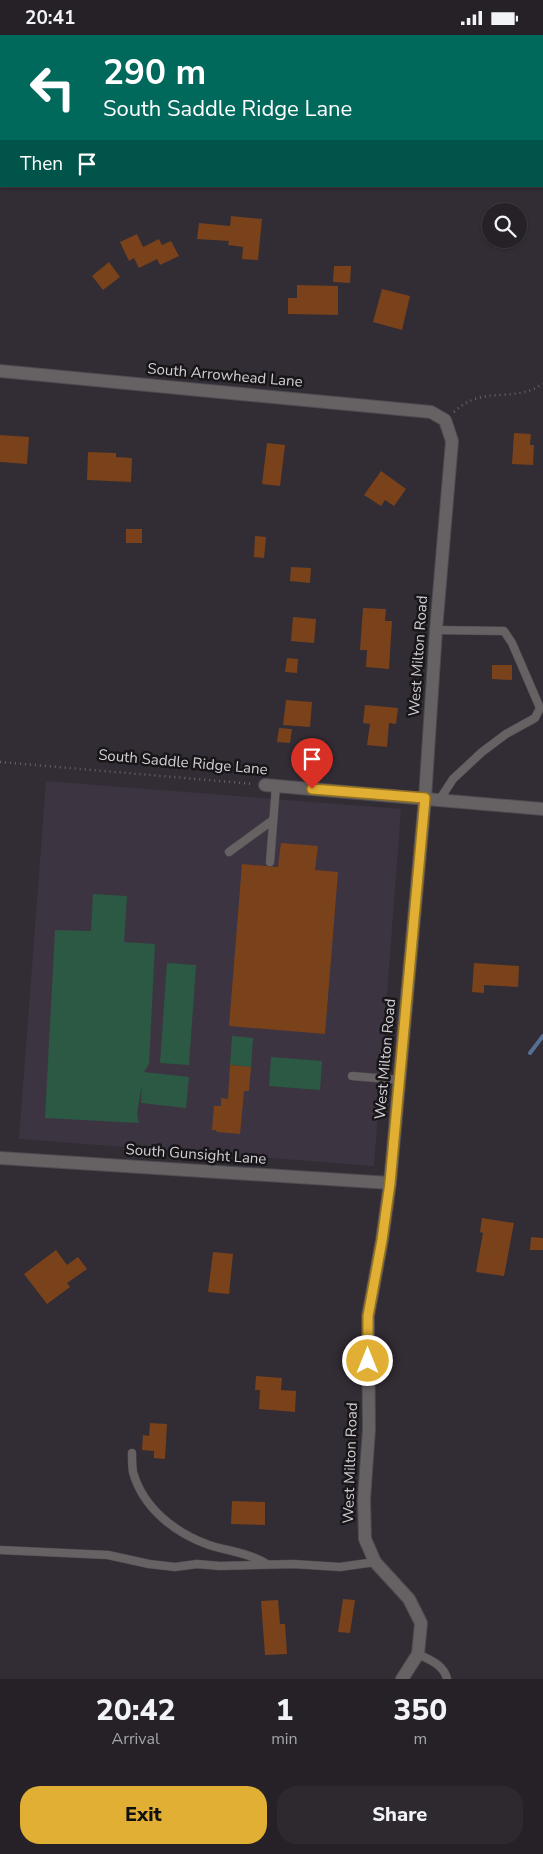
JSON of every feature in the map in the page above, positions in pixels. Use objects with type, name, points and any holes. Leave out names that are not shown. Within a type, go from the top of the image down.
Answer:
[{"type":"street","name":"South Arrowhead Lane","points":[[0,371],[431,411],[445,420]]},
{"type":"street","name":"West Milton Road","points":[[402,1679],[418,1654],[420,1623],[409,1599],[375,1562],[364,1539],[364,1499],[369,1429],[368,1316],[390,1183],[425,798],[436,630],[452,441],[445,420]]},
{"type":"street","name":"South Saddle Ridge Lane","points":[[271,786],[543,809]]},
{"type":"street","name":"South Gunsight Lane","points":[[0,1158],[390,1183]]},
{"type":"lane","points":[[436,630],[504,631],[512,643],[540,708],[535,718],[506,734],[482,752],[453,779],[440,799]]},
{"type":"lane","points":[[270,862],[274,820],[271,786]]},
{"type":"lane","points":[[229,852],[274,820]]},
{"type":"lane","points":[[352,1076],[400,1080]]},
{"type":"lane","points":[[132,1453],[133,1470],[139,1488],[151,1506],[168,1524],[209,1545],[258,1558],[269,1565]]},
{"type":"lane","points":[[0,1550],[108,1555],[149,1564],[175,1567],[197,1564],[293,1564],[340,1567],[375,1562]]},
{"type":"lane","points":[[418,1654],[438,1664],[446,1674],[447,1679]]},
{"type":"path","points":[[445,420],[463,403],[480,396],[527,392],[543,384]]},
{"type":"path","name":"South Saddle Ridge Lane","points":[[0,762],[271,786]]},
{"type":"shaded area","points":[[46,781],[401,809],[374,1166],[19,1139]]},
{"type":"green space","points":[[93,894],[127,896],[124,942],[155,944],[149,1064],[144,1072],[189,1077],[186,1108],[141,1103],[142,1084],[137,1114],[139,1123],[45,1118],[55,930],[91,931]]},
{"type":"green space","points":[[167,963],[196,965],[189,1065],[160,1063]]},
{"type":"green space","points":[[232,1036],[253,1038],[251,1067],[230,1065]]},
{"type":"green space","points":[[271,1057],[322,1061],[320,1090],[269,1086]]},
{"type":"building","points":[[231,216],[262,219],[258,260],[242,259],[243,247],[228,245],[229,241],[197,239],[199,223],[230,226]]},
{"type":"building","points":[[137,234],[143,247],[159,239],[162,245],[171,241],[179,256],[160,265],[157,259],[139,268],[134,258],[129,261],[120,242]]},
{"type":"building","points":[[109,262],[120,277],[103,290],[92,276]]},
{"type":"building","points":[[334,266],[351,266],[350,283],[333,282]]},
{"type":"building","points":[[297,285],[338,286],[338,315],[288,314],[288,298],[297,298]]},
{"type":"building","points":[[382,289],[410,296],[402,330],[373,322]]},
{"type":"building","points":[[514,433],[531,434],[530,445],[534,445],[533,465],[512,464]]},
{"type":"building","points":[[0,435],[29,437],[27,464],[0,462]]},
{"type":"building","points":[[267,443],[285,445],[280,486],[262,484]]},
{"type":"building","points":[[88,452],[116,453],[116,457],[132,458],[131,482],[87,480]]},
{"type":"building","points":[[381,471],[406,489],[394,506],[385,500],[381,506],[364,495]]},
{"type":"building","points":[[126,529],[142,529],[142,543],[126,543]]},
{"type":"building","points":[[255,536],[266,537],[264,558],[254,557]]},
{"type":"building","points":[[291,567],[311,568],[310,583],[290,581]]},
{"type":"building","points":[[363,608],[386,609],[385,621],[392,621],[389,669],[366,667],[367,650],[360,650]]},
{"type":"building","points":[[293,617],[316,619],[314,643],[291,641]]},
{"type":"building","points":[[287,658],[298,659],[297,673],[285,672]]},
{"type":"building","points":[[492,665],[512,665],[512,680],[492,679]]},
{"type":"building","points":[[286,700],[312,702],[310,727],[283,725]]},
{"type":"building","points":[[365,705],[398,708],[396,724],[389,723],[387,747],[367,745],[370,724],[363,723]]},
{"type":"building","points":[[279,728],[292,729],[290,743],[277,742]]},
{"type":"building","points":[[281,843],[318,846],[315,870],[338,872],[325,1034],[229,1026],[242,864],[278,867]]},
{"type":"building","points":[[474,963],[519,966],[518,987],[484,985],[484,993],[472,992]]},
{"type":"building","points":[[230,1065],[251,1067],[249,1091],[244,1091],[240,1134],[212,1130],[214,1106],[221,1106],[221,1098],[228,1099]]},
{"type":"building","points":[[482,1218],[514,1223],[504,1276],[476,1272],[483,1233],[480,1232]]},
{"type":"building","points":[[531,1237],[543,1238],[543,1250],[530,1250]]},
{"type":"building","points":[[56,1250],[67,1265],[78,1257],[87,1269],[67,1283],[70,1287],[47,1304],[24,1274]]},
{"type":"building","points":[[213,1252],[233,1254],[229,1294],[208,1292]]},
{"type":"building","points":[[256,1376],[282,1378],[281,1390],[296,1391],[295,1412],[259,1409],[260,1390],[255,1390]]},
{"type":"building","points":[[150,1423],[167,1424],[165,1459],[154,1458],[154,1451],[142,1450],[143,1435],[149,1436]]},
{"type":"building","points":[[232,1501],[265,1502],[265,1525],[231,1524]]},
{"type":"building","points":[[343,1599],[355,1600],[350,1633],[338,1632]]},
{"type":"building","points":[[278,1600],[280,1624],[285,1624],[287,1654],[265,1655],[261,1601]]},
{"type":"waterway","points":[[530,1053],[543,1036]]},
{"type":"route","points":[[312,789],[425,798],[390,1183],[368,1316],[368,1361]]}]
